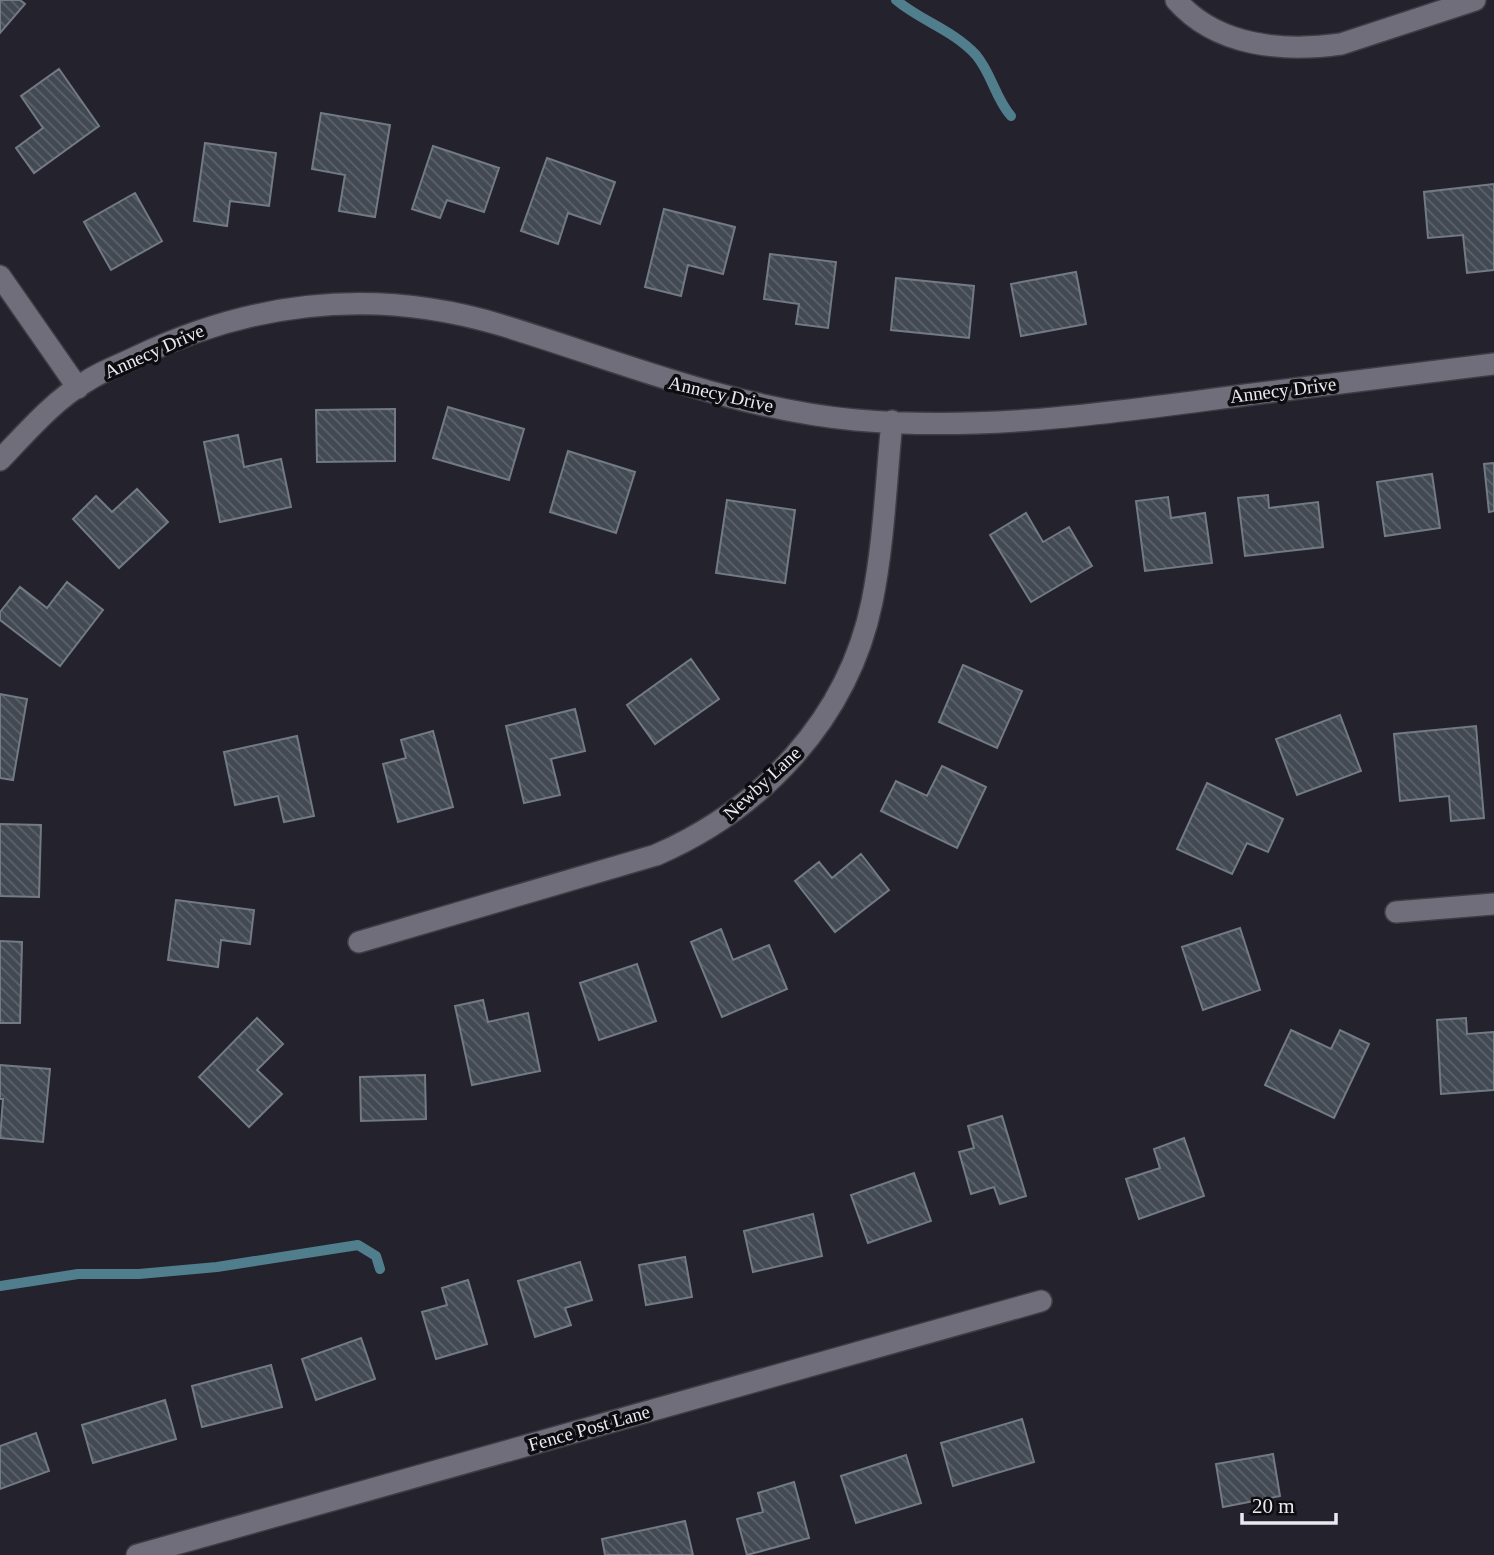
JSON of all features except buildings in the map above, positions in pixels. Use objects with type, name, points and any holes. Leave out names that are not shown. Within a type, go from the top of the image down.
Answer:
[{"type":"street","points":[[1176,0],[1196,20],[1226,36],[1263,45],[1321,47],[1341,44],[1475,0]]},
{"type":"street","points":[[0,276],[78,388]]},
{"type":"street","name":"Annecy Drive","points":[[0,460],[78,388],[181,335],[233,318],[297,306],[352,303],[448,312],[499,325],[689,388],[775,407],[855,420],[942,424],[1037,421],[1494,364]]},
{"type":"street","name":"Newby Lane","points":[[359,942],[656,855],[692,840],[738,810],[792,759],[826,713],[849,671],[872,604],[892,421]]},
{"type":"street","points":[[1396,912],[1494,904]]},
{"type":"street","name":"Fence Post Lane","points":[[137,1555],[1041,1301]]},
{"type":"waterway","points":[[896,0],[957,39],[976,55],[1011,116]]},
{"type":"waterway","points":[[0,1286],[78,1274],[139,1274],[217,1267],[358,1245],[376,1256],[380,1269]]}]
